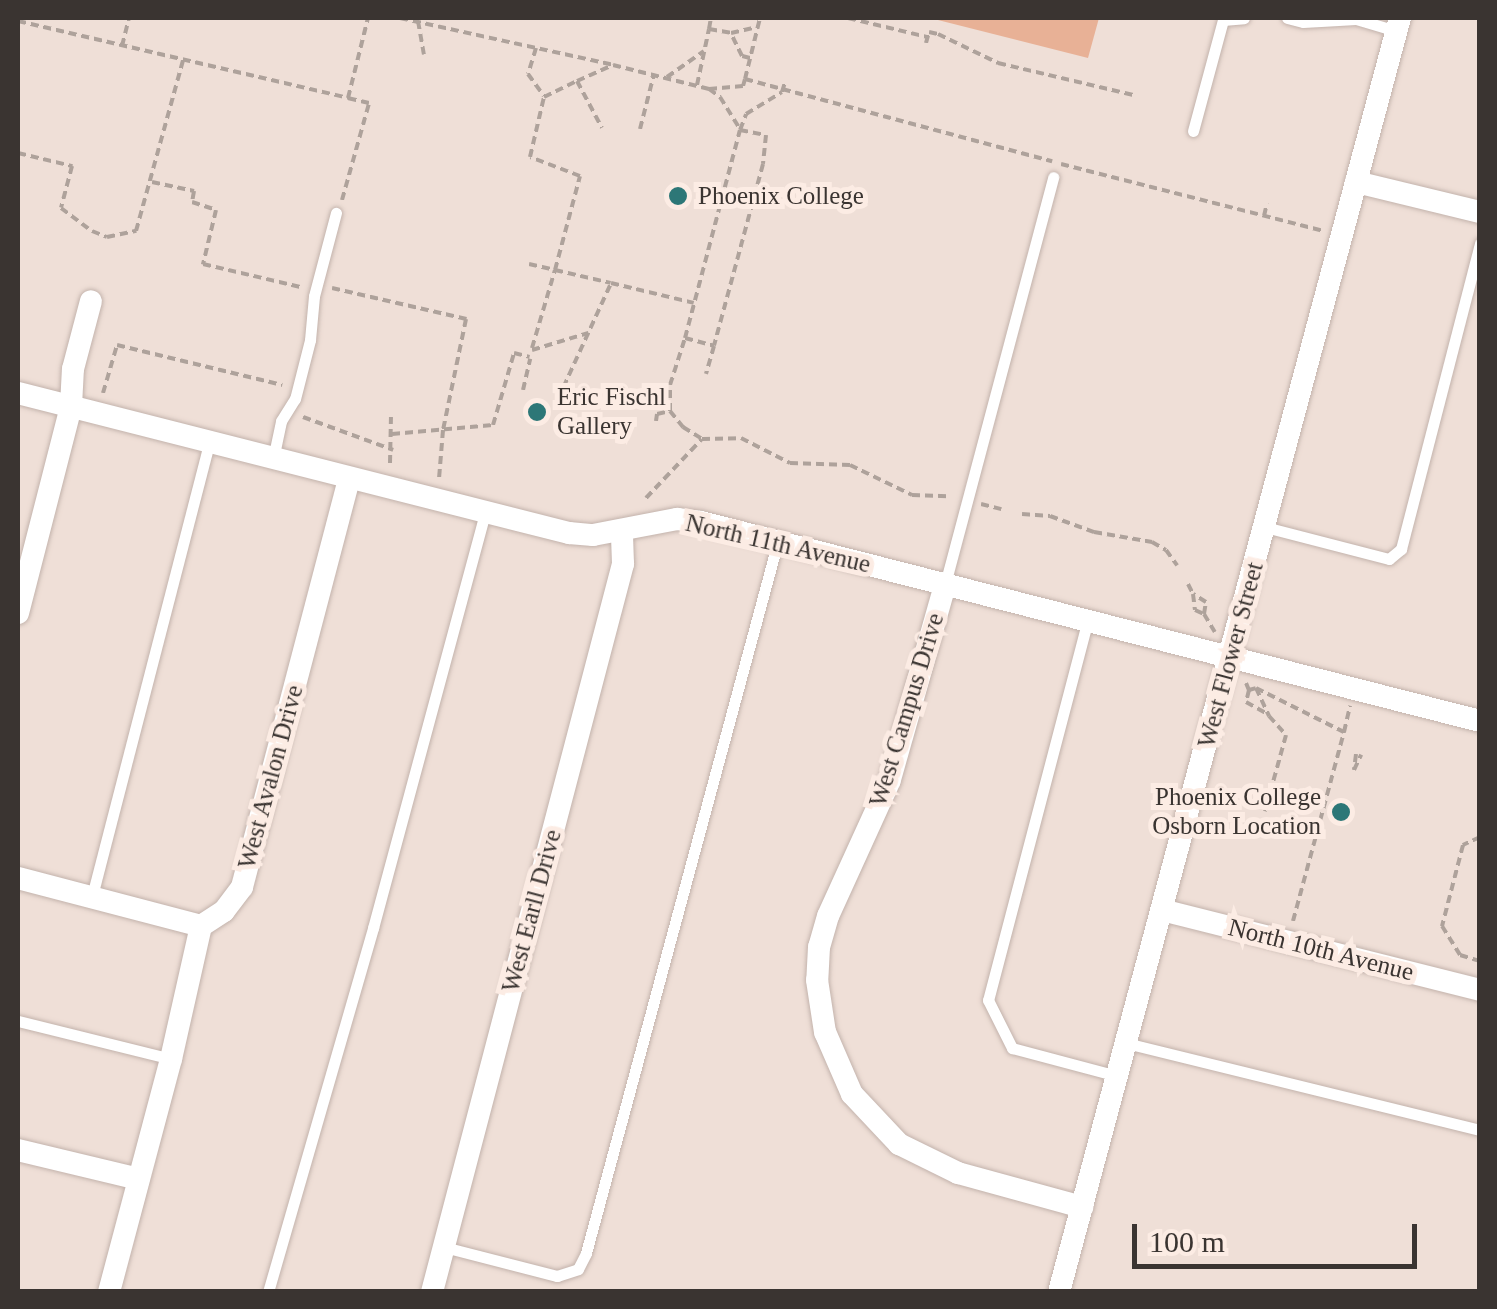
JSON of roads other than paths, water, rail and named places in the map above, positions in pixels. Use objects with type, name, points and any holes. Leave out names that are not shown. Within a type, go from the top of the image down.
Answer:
[{"type":"street","name":"West Flower Street","points":[[1059,1292],[1398,24]]},
{"type":"street","points":[[1356,182],[1480,212]]},
{"type":"street","points":[[18,613],[71,406],[73,368],[91,301]]},
{"type":"street","name":"North 11th Avenue","points":[[18,393],[569,533],[622,530],[677,519],[778,541],[1480,721]]},
{"type":"street","name":"West Avalon Drive","points":[[201,926],[224,911],[242,887],[349,478]]},
{"type":"street","name":"West Earll Drive","points":[[432,1292],[622,564],[622,530]]},
{"type":"street","name":"West Campus Drive","points":[[945,585],[890,780],[828,916],[818,947],[817,980],[825,1032],[852,1094],[899,1144],[958,1173],[1082,1208]]},
{"type":"street","points":[[18,878],[201,926],[171,1059],[109,1292]]},
{"type":"street","name":"North 10th Avenue","points":[[1162,910],[1480,990]]},
{"type":"street","points":[[18,1150],[139,1179]]},
{"type":"lane","points":[[1192,132],[1223,20],[1244,18]]},
{"type":"lane","points":[[1287,18],[1304,22],[1356,19],[1398,24]]},
{"type":"lane","points":[[945,585],[1053,178]]},
{"type":"lane","points":[[273,459],[280,421],[295,399],[310,340],[316,288],[338,210]]},
{"type":"lane","points":[[1265,527],[1389,559],[1401,549],[1480,243]]},
{"type":"lane","points":[[92,896],[209,442]]},
{"type":"lane","points":[[268,1292],[373,928],[485,514]]},
{"type":"lane","points":[[444,1247],[557,1276],[578,1269],[586,1253],[778,541]]},
{"type":"lane","points":[[1087,623],[988,1000],[1012,1048],[1117,1076]]},
{"type":"lane","points":[[18,1021],[171,1059]]},
{"type":"lane","points":[[1126,1043],[1480,1130]]},
{"type":"place","name":"Phoenix College","points":[[678,196]]},
{"type":"place","name":"Eric Fischl Gallery","points":[[537,412]]},
{"type":"place","name":"Phoenix College Osborn Location","points":[[1341,812]]}]
